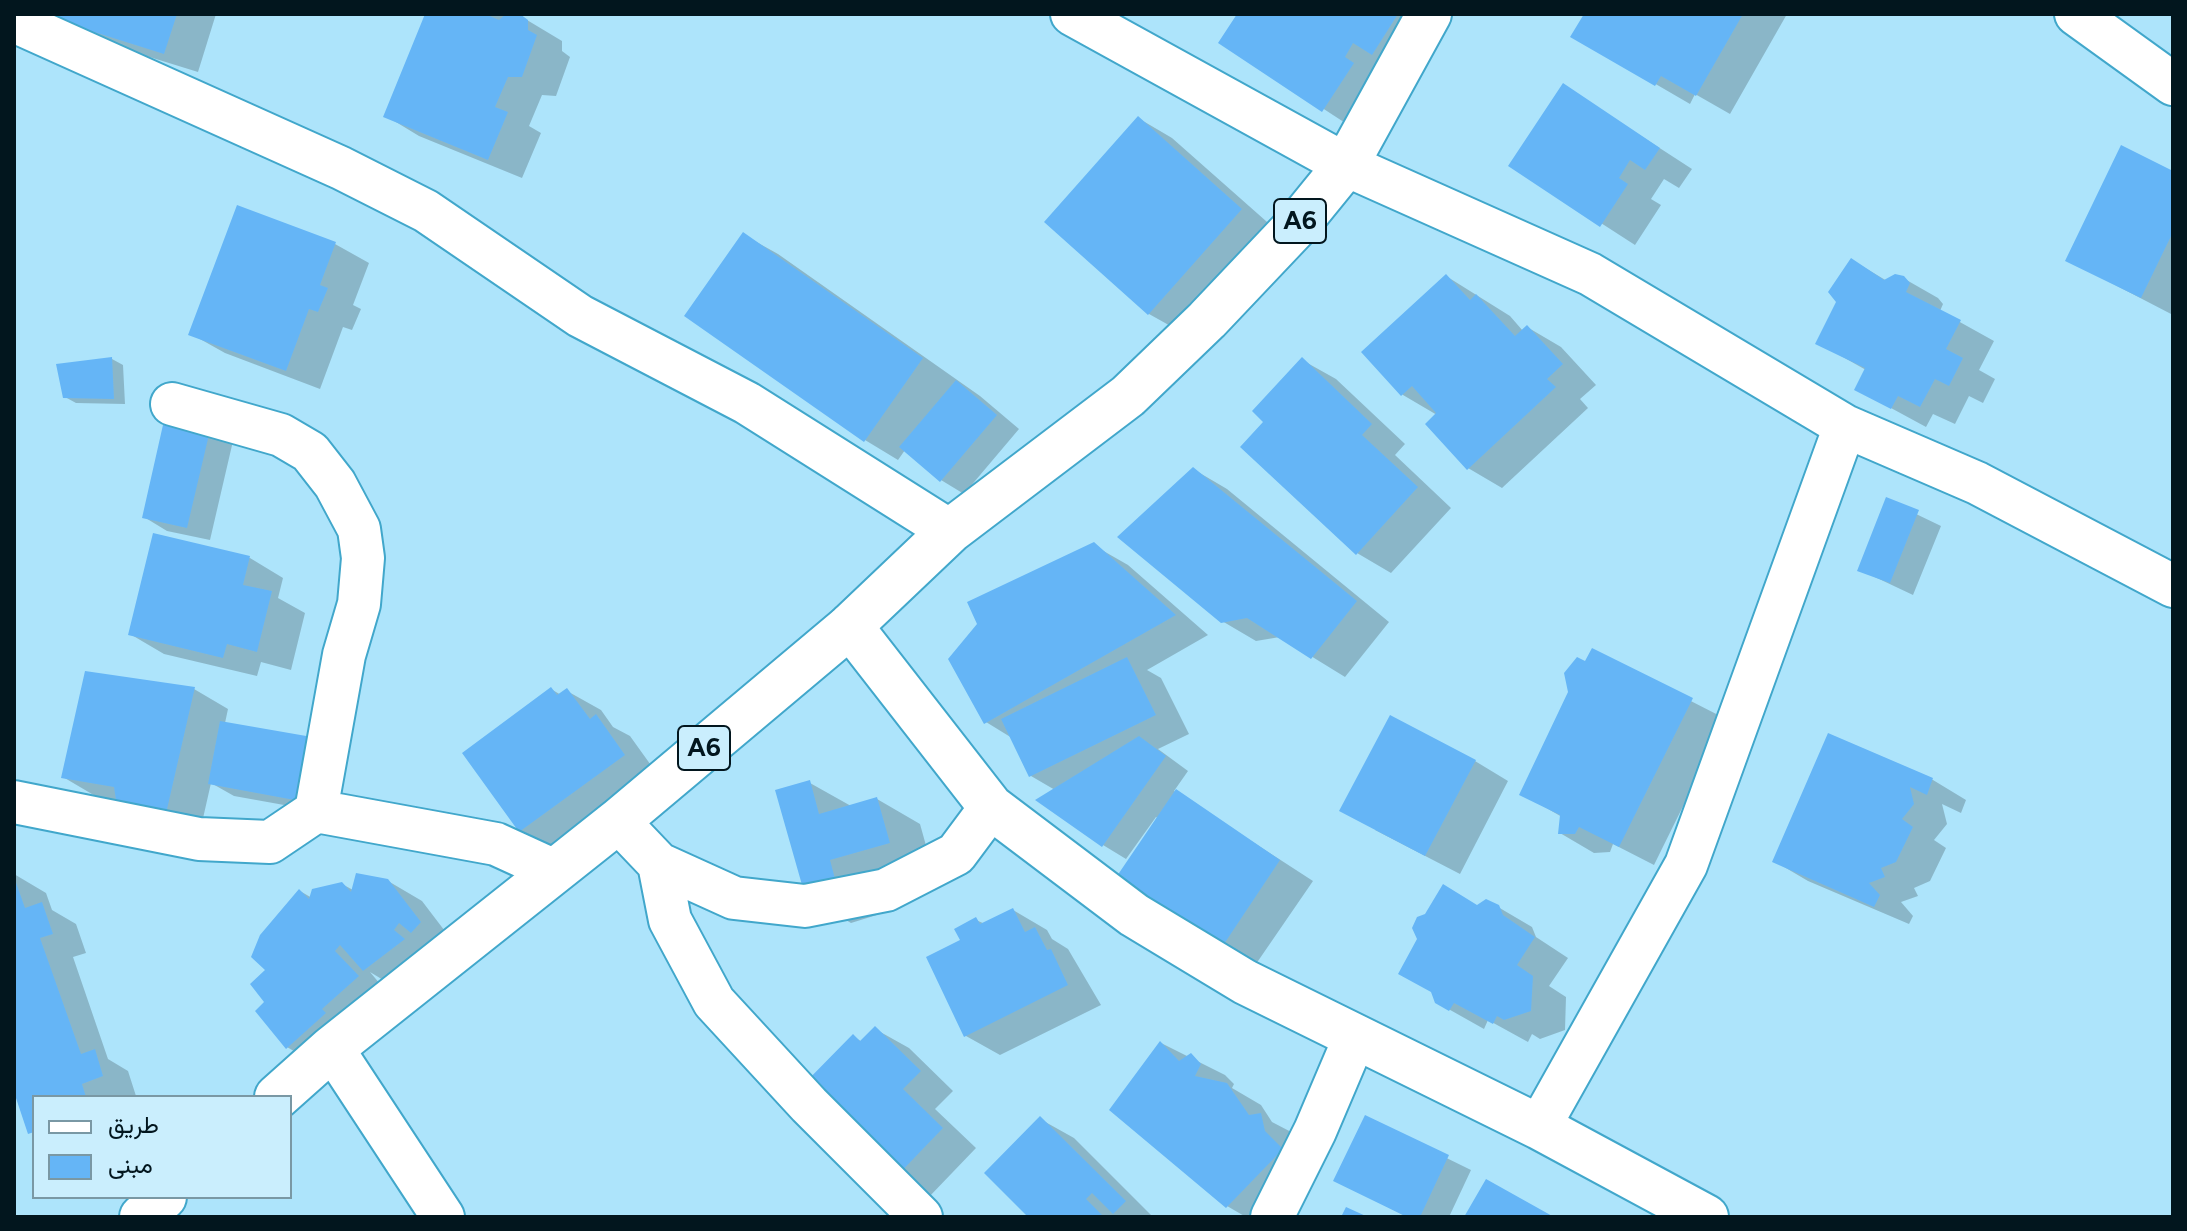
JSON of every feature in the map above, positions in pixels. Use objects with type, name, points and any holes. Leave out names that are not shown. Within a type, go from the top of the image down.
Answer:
[{"type":"main road","name":"A6","points":[[279,1095],[332,1048],[618,821],[850,626],[950,531],[1128,396],[1238,288],[1298,224],[1346,165],[1429,14]]},
{"type":"main road","points":[[850,626],[991,807],[1134,915],[1245,982],[1539,1127],[1706,1217]]},
{"type":"main road","points":[[142,1217],[162,1199]]},
{"type":"street","points":[[1072,14],[1346,165],[1590,274],[1845,426],[1977,483],[2173,586]]},
{"type":"street","points":[[2076,14],[2173,84]]},
{"type":"street","points":[[14,18],[341,168],[426,211],[580,316],[747,403],[950,531]]},
{"type":"street","points":[[172,404],[281,435],[310,452],[335,484],[359,529],[363,558],[359,604],[344,655],[316,811]]},
{"type":"street","points":[[1539,1127],[1686,865],[1845,426]]},
{"type":"street","points":[[22,793],[199,839],[270,842],[316,811],[496,844],[555,871]]},
{"type":"street","points":[[618,821],[659,864],[734,898],[805,906],[886,890],[956,854],[991,807]]},
{"type":"street","points":[[659,864],[670,920],[714,1002],[809,1105],[921,1217]]},
{"type":"street","points":[[1272,1217],[1315,1131],[1355,1037]]},
{"type":"street","points":[[332,1048],[443,1217]]},
{"type":"building","points":[[37,14],[177,14],[164,54]]},
{"type":"building","points":[[425,14],[485,14],[499,20],[506,14],[520,14],[528,20],[528,30],[537,35],[522,77],[508,77],[495,107],[508,112],[488,160],[383,117]]},
{"type":"building","points":[[1237,14],[1398,14],[1372,55],[1353,43],[1345,57],[1354,63],[1322,112],[1218,43]]},
{"type":"building","points":[[1584,14],[1743,14],[1696,96],[1661,76],[1655,86],[1570,37]]},
{"type":"building","points":[[1563,83],[1660,148],[1645,170],[1630,160],[1619,178],[1628,184],[1600,227],[1508,166]]},
{"type":"building","points":[[1138,116],[1242,209],[1148,315],[1044,222]]},
{"type":"building","points":[[2121,145],[2173,171],[2173,232],[2141,298],[2065,261]]},
{"type":"building","points":[[237,205],[336,242],[320,285],[328,288],[318,312],[309,309],[286,371],[188,335]]},
{"type":"building","points":[[743,232],[923,358],[864,442],[684,316]]},
{"type":"building","points":[[1851,258],[1884,280],[1895,274],[1904,276],[1910,283],[1906,292],[1961,320],[1946,349],[1963,358],[1949,386],[1935,379],[1920,407],[1898,396],[1891,409],[1854,390],[1865,368],[1815,344],[1836,302],[1828,292]]},
{"type":"building","points":[[1446,274],[1470,300],[1476,294],[1515,336],[1527,325],[1563,364],[1547,379],[1556,387],[1467,470],[1425,424],[1436,413],[1412,386],[1401,396],[1361,352]]},
{"type":"building","points":[[112,357],[114,399],[63,398],[56,364]]},
{"type":"building","points":[[1302,357],[1372,424],[1362,435],[1418,487],[1356,555],[1240,447],[1263,422],[1252,411]]},
{"type":"building","points":[[956,380],[997,415],[940,482],[899,447]]},
{"type":"building","points":[[165,416],[211,426],[187,528],[142,518]]},
{"type":"building","points":[[1193,467],[1357,601],[1311,659],[1247,618],[1221,623],[1117,537]]},
{"type":"building","points":[[1886,497],[1919,510],[1890,583],[1857,571]]},
{"type":"building","points":[[153,533],[250,556],[243,585],[272,591],[257,652],[227,644],[223,658],[128,635]]},
{"type":"building","points":[[1094,542],[1176,615],[984,724],[948,659],[977,624],[967,602]]},
{"type":"building","points":[[1592,648],[1693,698],[1619,847],[1579,827],[1575,834],[1558,834],[1560,815],[1519,795],[1568,692],[1564,673],[1577,657],[1585,661]]},
{"type":"building","points":[[1127,657],[1156,715],[1029,777],[1001,719]]},
{"type":"building","points":[[85,671],[195,687],[165,818],[116,800],[114,787],[61,778]]},
{"type":"building","points":[[551,687],[557,695],[567,688],[590,719],[596,714],[625,755],[519,832],[462,753]]},
{"type":"building","points":[[1390,715],[1476,760],[1425,856],[1339,811]]},
{"type":"building","points":[[220,721],[312,737],[300,801],[208,784]]},
{"type":"building","points":[[1828,733],[1933,778],[1927,795],[1910,787],[1914,804],[1902,819],[1913,827],[1896,862],[1881,868],[1885,877],[1869,883],[1880,895],[1874,907],[1772,862]]},
{"type":"building","points":[[1139,736],[1166,756],[1102,847],[1035,800]]},
{"type":"building","points":[[810,780],[819,814],[877,797],[890,843],[830,860],[838,890],[806,899],[775,790]]},
{"type":"building","points":[[1176,789],[1280,860],[1222,947],[1117,876]]},
{"type":"building","points":[[356,873],[388,879],[421,922],[411,933],[399,923],[394,930],[405,939],[363,971],[340,945],[335,951],[359,976],[322,1009],[326,1013],[286,1049],[255,1011],[264,1002],[250,984],[265,970],[251,957],[260,935],[299,889],[309,899],[312,889],[342,882],[351,892]]},
{"type":"building","points":[[14,877],[25,908],[42,902],[53,934],[40,938],[81,1054],[95,1049],[103,1076],[82,1084],[85,1095],[32,1095],[32,1133],[28,1134],[14,1092]]},
{"type":"building","points":[[1443,884],[1477,905],[1486,899],[1499,905],[1503,915],[1535,937],[1517,965],[1533,976],[1531,1011],[1504,1020],[1497,1016],[1493,1024],[1454,1003],[1449,1011],[1435,1003],[1431,992],[1398,974],[1417,939],[1412,928],[1417,917],[1425,914]]},
{"type":"building","points":[[1013,908],[1025,932],[1035,927],[1047,950],[1051,949],[1068,985],[964,1037],[926,957],[960,940],[954,929],[976,917],[980,924]]},
{"type":"building","points":[[875,1026],[921,1071],[903,1089],[943,1128],[893,1180],[799,1089],[853,1034],[860,1041]]},
{"type":"building","points":[[1160,1041],[1179,1061],[1191,1053],[1201,1064],[1195,1076],[1227,1083],[1249,1115],[1261,1113],[1265,1131],[1283,1149],[1226,1208],[1109,1110]]},
{"type":"building","points":[[1365,1115],[1449,1155],[1420,1217],[1407,1217],[1333,1181]]},
{"type":"building","points":[[1040,1116],[1126,1201],[1113,1214],[1092,1193],[1086,1199],[1104,1217],[1028,1217],[984,1173]]},
{"type":"building","points":[[1486,1179],[1554,1217],[1464,1217]]},
{"type":"building","points":[[1346,1207],[1368,1217],[1341,1217]]}]
